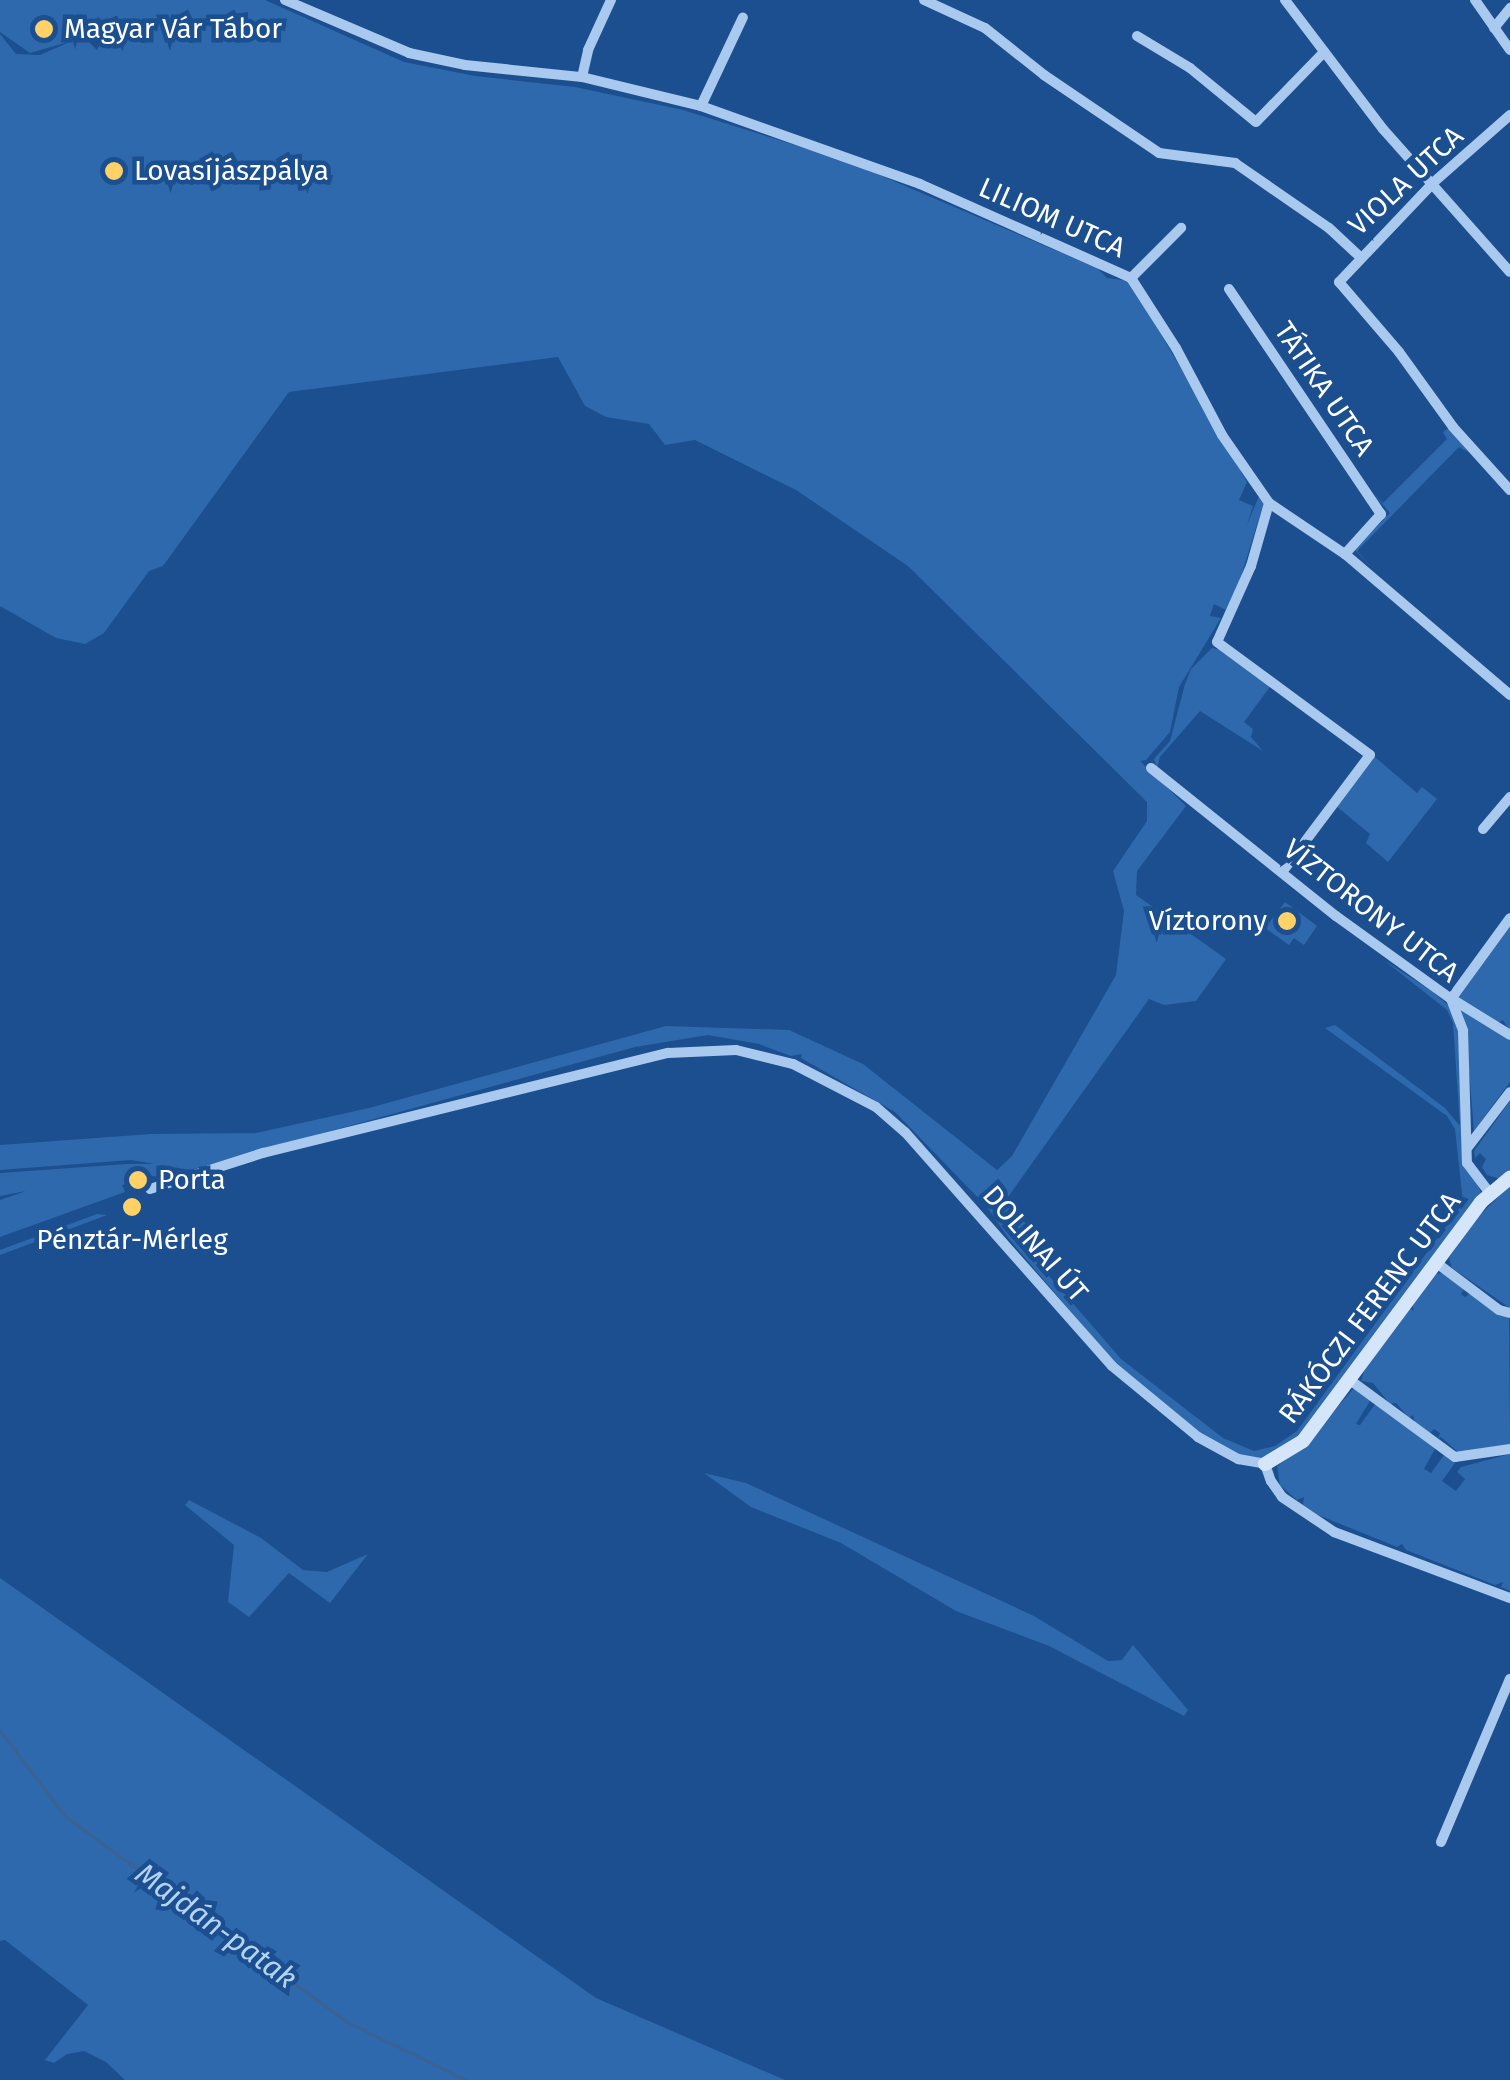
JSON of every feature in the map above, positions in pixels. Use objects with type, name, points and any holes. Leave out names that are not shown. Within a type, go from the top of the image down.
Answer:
[{"type":"street","name":"LILIOM UTCA","points":[[285,0],[410,53],[465,65],[582,77],[701,106],[920,184],[1132,278],[1176,348],[1222,435],[1269,503],[1345,554],[1510,694]]},
{"type":"street","points":[[924,0],[985,28],[1044,75],[1159,153],[1235,163],[1328,228],[1359,256]]},
{"type":"street","points":[[1285,0],[1383,129],[1510,272]]},
{"type":"street","points":[[1475,0],[1510,50]]},
{"type":"street","points":[[582,77],[606,2]]},
{"type":"street","points":[[1494,28],[1510,8]]},
{"type":"street","points":[[701,106],[743,17]]},
{"type":"street","points":[[1137,36],[1190,68],[1256,122],[1324,52]]},
{"type":"street","name":"VIOLA UTCA","points":[[1510,115],[1359,256],[1340,285],[1398,352],[1453,426],[1510,490]]},
{"type":"street","points":[[1132,278],[1181,228]]},
{"type":"street","name":"TÁTIKA UTCA","points":[[1229,289],[1381,514],[1345,554]]},
{"type":"street","points":[[1269,503],[1251,566],[1217,642],[1370,755],[1283,871]]},
{"type":"street","name":"VÍZTORONY UTCA","points":[[1150,768],[1451,999],[1462,1031],[1467,1163],[1490,1193]]},
{"type":"street","points":[[1483,828],[1510,797]]},
{"type":"street","points":[[1510,918],[1451,999],[1510,1034]]},
{"type":"street","name":"DOLINAI ÚT","points":[[150,1189],[263,1152],[612,1064],[709,1049],[768,1057],[827,1079],[876,1107],[932,1159],[1112,1366],[1198,1437],[1238,1459],[1265,1464]]},
{"type":"street","points":[[1468,1147],[1510,1092]]},
{"type":"street","name":"RÁKÓCZI FERENC UTCA","points":[[1265,1464],[1303,1440],[1490,1193],[1510,1178]]},
{"type":"street","points":[[1438,1264],[1499,1310],[1510,1313]]},
{"type":"street","points":[[1350,1380],[1459,1458],[1510,1450]]},
{"type":"street","points":[[1265,1464],[1270,1482],[1282,1496],[1334,1532],[1510,1598]]},
{"type":"street","points":[[1441,1842],[1510,1679]]},
{"type":"shaded area","points":[[0,0],[265,0],[404,62],[475,76],[575,87],[683,110],[849,162],[1097,268],[1107,278],[1130,281],[1247,482],[1239,500],[1253,506],[1247,525],[1259,496],[1264,502],[1238,586],[1226,610],[1214,604],[1210,616],[1221,618],[1179,687],[1170,732],[1146,760],[1140,761],[1186,806],[1137,871],[1136,895],[1226,959],[1196,1001],[1164,1005],[1149,999],[1008,1197],[1027,1226],[1018,1240],[1121,1359],[1223,1438],[1254,1451],[1275,1446],[1297,1431],[1463,1203],[1455,1129],[1447,1116],[1325,1028],[1335,1025],[1445,1108],[1460,1126],[1453,1023],[1447,1010],[1385,961],[1432,991],[1451,1008],[1459,1026],[1462,1155],[1482,1194],[1301,1436],[1262,1459],[1239,1456],[1206,1437],[1117,1366],[1009,1239],[987,1207],[895,1112],[801,1058],[802,1054],[791,1056],[759,1044],[708,1035],[635,1047],[190,1170],[131,1160],[0,1170],[0,1145],[151,1134],[256,1133],[369,1108],[666,1026],[789,1030],[863,1064],[997,1170],[1012,1156],[1116,975],[1124,911],[1113,871],[1147,821],[1147,802],[908,566],[796,490],[695,440],[665,445],[649,424],[606,417],[585,406],[558,357],[289,392],[163,566],[149,571],[104,633],[85,644],[56,638],[0,606],[0,34],[16,54],[40,55],[72,41],[30,53],[0,32]],"holes":[[[98,17],[109,26],[97,50],[83,36]]]},
{"type":"shaded area","points":[[1450,427],[1468,452],[1459,447],[1357,551],[1375,571],[1354,549],[1390,513],[1372,492],[1383,503],[1447,439],[1443,432]]},
{"type":"shaded area","points":[[1212,648],[1226,651],[1272,684],[1244,722],[1253,729],[1251,737],[1263,751],[1200,711],[1160,757],[1157,768],[1154,759],[1170,741],[1191,669]]},
{"type":"shaded area","points":[[1375,757],[1417,793],[1422,787],[1437,799],[1388,862],[1366,843],[1370,834],[1336,806]]},
{"type":"shaded area","points":[[1285,902],[1317,926],[1304,945],[1294,938],[1289,945],[1265,928]]},
{"type":"shaded area","points":[[1510,922],[1510,1032],[1503,1020],[1498,1023],[1457,997]]},
{"type":"shaded area","points":[[1458,1004],[1510,1037],[1510,1082],[1474,1131],[1466,1034]]},
{"type":"shaded area","points":[[1510,1101],[1510,1173],[1500,1179],[1487,1175],[1482,1167],[1486,1159],[1480,1153],[1475,1158],[1474,1151]]},
{"type":"shaded area","points":[[160,1164],[167,1177],[131,1175],[132,1183],[122,1185],[125,1192],[0,1237],[0,1200],[26,1191],[0,1196],[0,1173]]},
{"type":"shaded area","points":[[1510,1185],[1510,1308],[1452,1268],[1449,1258],[1474,1221]]},
{"type":"shaded area","points":[[97,1214],[107,1215],[0,1255],[0,1250]]},
{"type":"shaded area","points":[[1442,1273],[1464,1289],[1461,1294],[1465,1297],[1470,1293],[1509,1317],[1510,1445],[1459,1453],[1441,1437],[1438,1439],[1440,1433],[1434,1429],[1430,1433],[1415,1423],[1413,1415],[1409,1418],[1396,1403],[1390,1404],[1373,1383],[1361,1381],[1365,1368],[1409,1308],[1414,1311],[1412,1304],[1436,1274]]},
{"type":"shaded area","points":[[1354,1388],[1370,1401],[1356,1424],[1360,1425],[1376,1403],[1379,1405],[1435,1449],[1424,1469],[1431,1473],[1444,1455],[1455,1463],[1442,1481],[1456,1491],[1465,1479],[1457,1472],[1461,1467],[1510,1454],[1510,1591],[1501,1587],[1503,1582],[1495,1585],[1406,1550],[1402,1544],[1397,1547],[1316,1514],[1303,1505],[1304,1497],[1297,1500],[1280,1485],[1277,1466],[1303,1447]]},
{"type":"shaded area","points":[[704,1473],[746,1483],[1034,1616],[1108,1661],[1122,1660],[1133,1645],[1188,1710],[1184,1716],[1049,1646],[956,1611],[841,1543],[751,1507]]},
{"type":"shaded area","points":[[189,1500],[261,1538],[303,1570],[327,1572],[368,1554],[330,1603],[289,1573],[249,1617],[228,1602],[234,1545],[185,1505]]},
{"type":"shaded area","points":[[0,1578],[596,1998],[785,2080],[125,2080],[106,2062],[84,2051],[67,2054],[54,2063],[45,2060],[88,2005],[5,1940],[0,1941]]},
{"type":"waterway","name":"Majdán-patak","points":[[0,1730],[65,1816],[346,2021],[466,2080]]},
{"type":"place","name":"Magyar Vár Tábor","points":[[44,29]]},
{"type":"place","name":"Lovasíjászpálya","points":[[114,171]]},
{"type":"place","name":"Víztorony","points":[[1287,921]]},
{"type":"place","name":"Porta","points":[[138,1180]]},
{"type":"place","name":"Pénztár-Mérleg","points":[[132,1207]]}]
